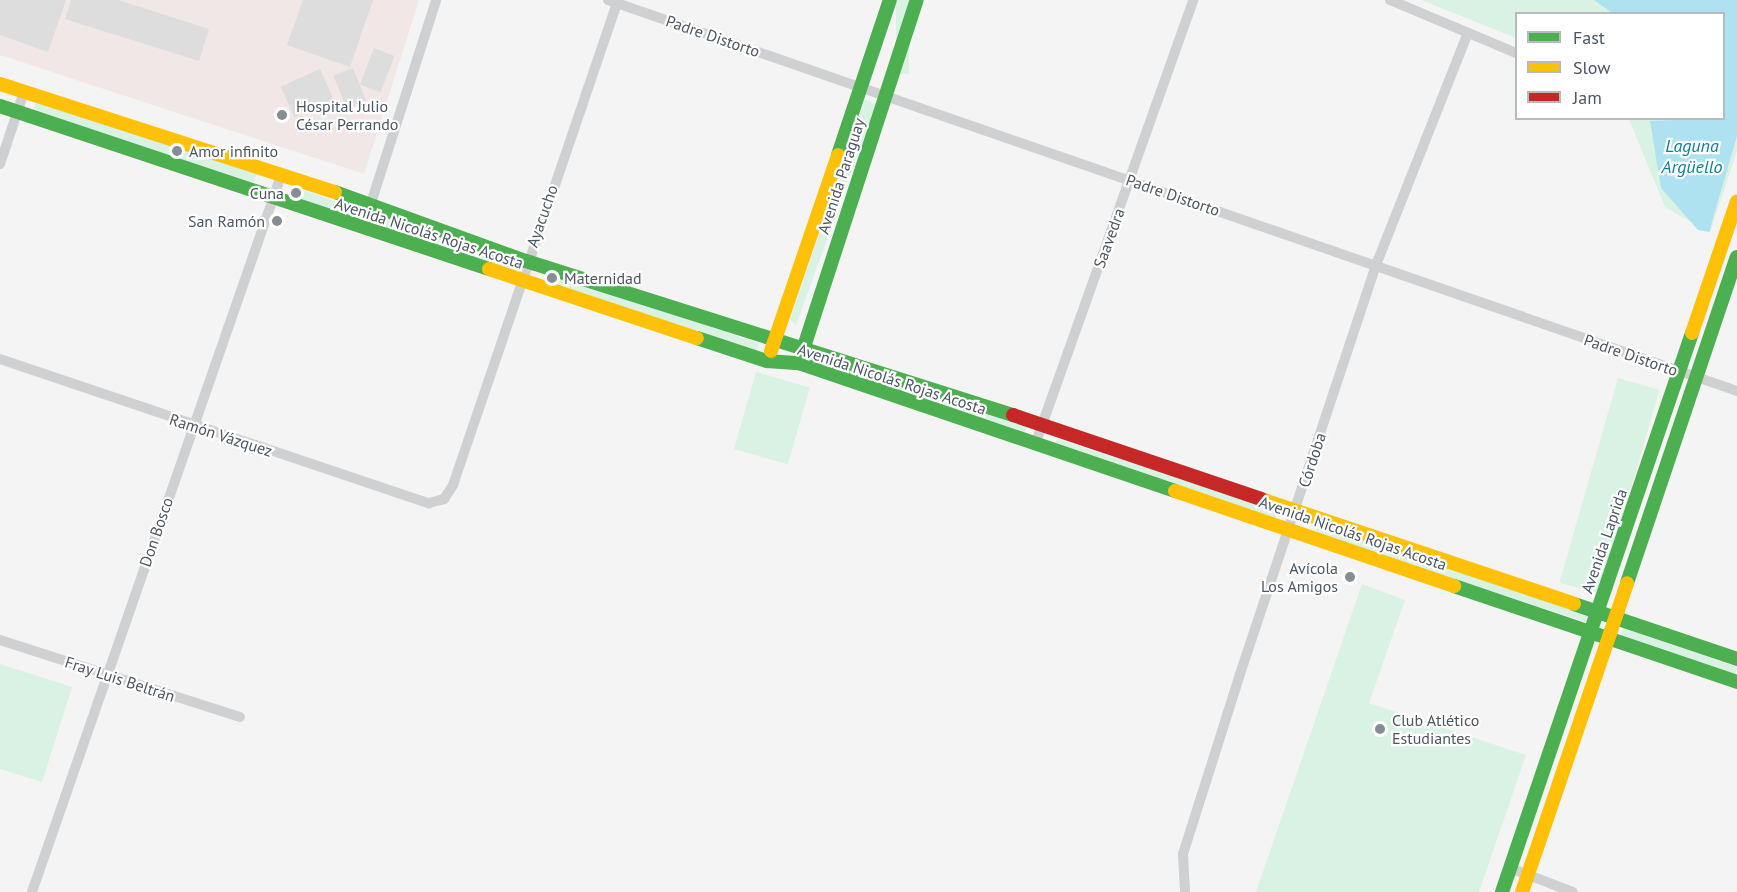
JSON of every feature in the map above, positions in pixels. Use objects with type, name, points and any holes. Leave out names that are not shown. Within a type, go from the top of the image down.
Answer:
[{"type":"main road","name":"Avenida Paraguay","points":[[767,361],[890,0]]},
{"type":"main road","name":"Avenida Paraguay","points":[[799,363],[917,0]]},
{"type":"main road","name":"Avenida Nicolás Rojas Acosta","points":[[0,84],[282,173],[526,261],[774,341],[804,346],[1289,529],[1737,682]]},
{"type":"main road","name":"Avenida Nicolás Rojas Acosta","points":[[0,106],[767,361],[799,363],[1295,513],[1737,659]]},
{"type":"main road","name":"Avenida Laprida","points":[[1502,892],[1737,201]]},
{"type":"main road","name":"Avenida Laprida","points":[[1522,892],[1693,376],[1737,257]]},
{"type":"street","points":[[363,228],[436,0]]},
{"type":"street","name":"Saavedra","points":[[1039,435],[1193,0]]},
{"type":"street","points":[[1390,0],[1467,35],[1515,53]]},
{"type":"street","name":"Padre Distorto","points":[[614,1],[1737,391]]},
{"type":"street","name":"Ayacucho","points":[[444,499],[453,485],[614,1]]},
{"type":"street","name":"Córdoba","points":[[1185,892],[1183,854],[1376,264],[1467,35]]},
{"type":"street","points":[[0,164],[24,92]]},
{"type":"street","name":"Don Bosco","points":[[32,892],[282,173]]},
{"type":"street","name":"Ramón Vázquez","points":[[0,358],[193,426],[429,503],[444,499]]},
{"type":"street","name":"Fray Luis Beltrán","points":[[0,640],[106,676],[240,717]]},
{"type":"street","points":[[1510,868],[1573,892]]},
{"type":"shaded area","name":"Hospital Julio César Perrando","points":[[0,0],[419,0],[364,174],[0,55]]},
{"type":"green space","points":[[896,0],[909,0],[909,74],[896,74]]},
{"type":"green space","name":"Laguna Argüello","points":[[1421,0],[1737,0],[1737,151],[1710,233],[1665,207],[1629,120],[1725,120],[1725,12],[1515,12],[1515,38]]},
{"type":"green space","points":[[865,100],[876,104],[796,325],[790,320]]},
{"type":"green space","points":[[36,102],[257,174],[254,183],[33,112]]},
{"type":"green space","points":[[295,187],[357,210],[354,218],[292,195]]},
{"type":"green space","points":[[378,211],[516,262],[513,272],[375,223]]},
{"type":"green space","points":[[549,271],[759,343],[756,353],[546,280]]},
{"type":"green space","points":[[825,359],[1027,427],[1025,433],[823,364]]},
{"type":"green space","points":[[756,372],[810,387],[788,464],[734,449]]},
{"type":"green space","points":[[1618,378],[1659,390],[1601,595],[1559,583]]},
{"type":"green space","points":[[1057,439],[1278,511],[1275,518],[1055,447]]},
{"type":"green space","points":[[1316,526],[1589,615],[1586,622],[1314,534]]},
{"type":"green space","name":"Club Atlético Estudiantes","points":[[1362,584],[1405,600],[1369,703],[1526,755],[1479,892],[1256,892]]},
{"type":"green space","points":[[1623,628],[1737,667],[1735,675],[1620,636]]},
{"type":"green space","points":[[0,664],[72,687],[42,782],[0,769]]},
{"type":"water","name":"Laguna Argüello","points":[[1594,0],[1737,0],[1737,136],[1709,232],[1698,230],[1661,188],[1650,121],[1725,120],[1725,12],[1611,12]]},
{"type":"building","points":[[0,0],[66,0],[48,52],[0,35]]},
{"type":"building","points":[[71,0],[118,0],[209,29],[199,61],[65,19]]},
{"type":"building","points":[[303,0],[373,0],[350,67],[287,45]]},
{"type":"building","points":[[374,48],[395,56],[381,92],[360,84]]},
{"type":"building","points":[[353,68],[366,100],[347,108],[334,76]]},
{"type":"building","points":[[320,69],[334,100],[295,118],[281,86]]},
{"type":"traffic: fast","points":[[838,155],[890,0]]},
{"type":"traffic: fast","points":[[801,356],[917,0]]},
{"type":"traffic: fast","points":[[0,106],[489,269]]},
{"type":"traffic: fast","points":[[335,192],[526,261],[1013,415]]},
{"type":"traffic: fast","points":[[1627,583],[1737,257]]},
{"type":"traffic: fast","points":[[1502,892],[1692,333]]},
{"type":"traffic: fast","points":[[697,338],[767,361],[799,363],[1175,491]]},
{"type":"traffic: fast","points":[[1454,586],[1737,682]]},
{"type":"traffic: fast","points":[[1574,604],[1737,659]]},
{"type":"traffic: slow","points":[[0,84],[335,192]]},
{"type":"traffic: slow","points":[[771,351],[838,155]]},
{"type":"traffic: slow","points":[[1692,333],[1737,201]]},
{"type":"traffic: slow","points":[[489,269],[697,338]]},
{"type":"traffic: slow","points":[[1175,491],[1454,586]]},
{"type":"traffic: slow","points":[[1261,499],[1574,604]]},
{"type":"traffic: slow","points":[[1522,892],[1627,583]]},
{"type":"traffic: jam","points":[[1013,415],[1261,499]]},
{"type":"place","name":"Hospital Julio César Perrando","points":[[282,115]]},
{"type":"place","name":"Amor infinito","points":[[177,151]]},
{"type":"place","name":"Cuna","points":[[296,193]]},
{"type":"place","name":"San Ramón","points":[[277,221]]},
{"type":"place","name":"Maternidad","points":[[552,278]]},
{"type":"place","name":"Avícola Los Amigos","points":[[1350,577]]},
{"type":"place","name":"Club Atlético Estudiantes","points":[[1380,729]]}]
